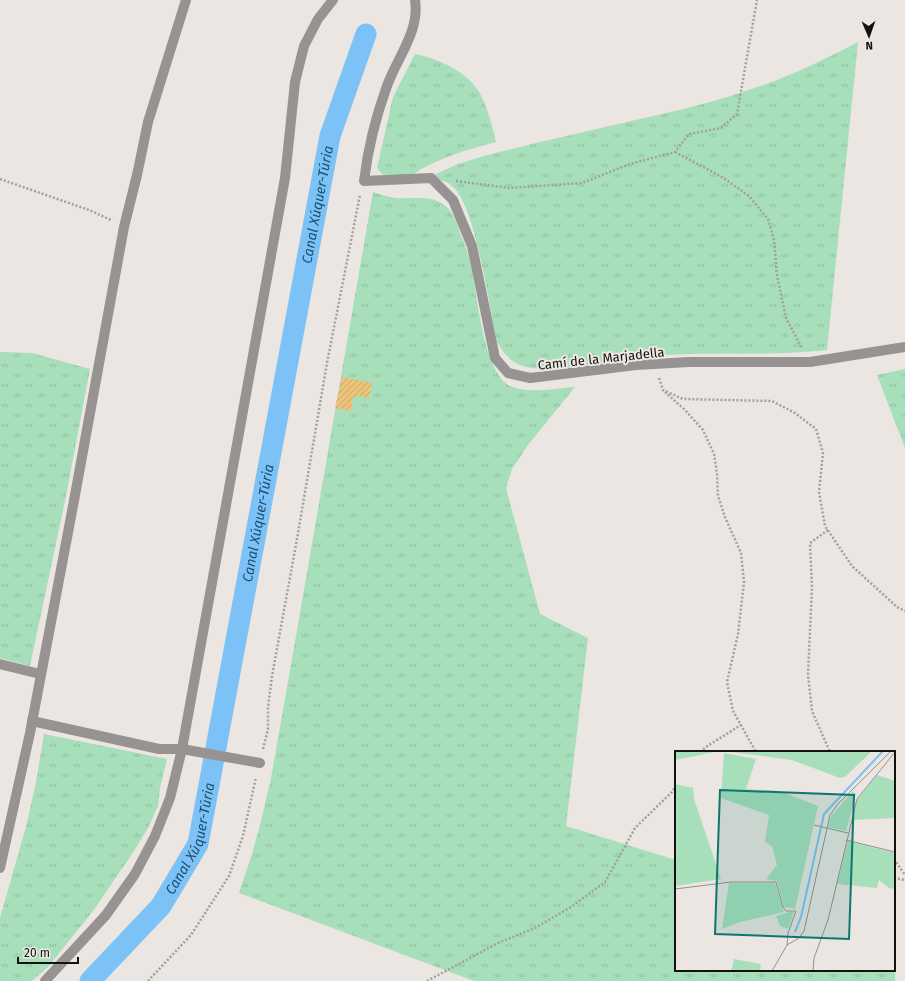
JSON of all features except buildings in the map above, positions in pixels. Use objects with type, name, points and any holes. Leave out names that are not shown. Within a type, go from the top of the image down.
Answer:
[{"type":"street","points":[[0,868],[32,720],[76,491],[124,227],[148,122],[186,0]]},
{"type":"street","points":[[45,981],[106,915],[135,874],[155,836],[170,798],[182,749],[285,178],[295,82],[304,46],[318,19],[333,0]]},
{"type":"street","points":[[415,0],[416,7],[412,30],[408,44],[397,60],[387,84],[366,165],[364,181],[431,178]]},
{"type":"street","name":"Camí de la Marjadella","points":[[431,178],[453,200],[472,246],[495,358],[508,373],[530,378],[636,365],[696,362],[810,362],[905,347]]},
{"type":"street","points":[[0,664],[40,674]]},
{"type":"street","points":[[32,720],[159,749],[182,749],[258,762]]},
{"type":"path","points":[[431,178],[509,188],[582,183],[630,164],[675,152],[689,134],[721,128],[737,114],[757,0]]},
{"type":"path","points":[[675,152],[722,177],[749,196],[768,219],[774,240],[778,282],[786,318],[810,362]]},
{"type":"path","points":[[0,179],[89,210],[124,227]]},
{"type":"path","points":[[148,981],[191,935],[229,876],[242,836],[258,762],[268,728],[268,707],[272,676],[327,363],[358,204],[364,181]]},
{"type":"path","points":[[654,364],[663,390],[685,410],[703,430],[714,454],[718,496],[725,517],[741,552],[744,582],[738,634],[728,682],[733,711],[755,751]]},
{"type":"path","points":[[663,390],[683,399],[772,401],[795,413],[816,429],[823,452],[819,492],[825,526],[852,566],[897,607],[905,611]]},
{"type":"path","points":[[828,530],[810,543],[812,587],[808,675],[812,710],[830,751]]},
{"type":"path","points":[[701,751],[714,741],[741,725]]},
{"type":"path","points":[[427,981],[498,943],[535,928],[571,907],[605,882],[635,828],[672,792],[675,787]]},
{"type":"path","points":[[895,860],[905,875]]},
{"type":"path","points":[[895,878],[905,880]]},
{"type":"green space","points":[[858,42],[827,350],[786,353],[685,354],[653,356],[630,358],[585,366],[550,369],[526,367],[516,363],[505,354],[497,342],[480,258],[468,212],[460,196],[451,185],[443,181],[427,179],[458,164],[479,157],[688,108],[728,97],[767,84],[796,72]]},
{"type":"green space","points":[[415,54],[433,59],[451,67],[460,72],[474,85],[485,104],[496,142],[461,152],[437,161],[415,173],[406,180],[382,174],[377,168],[393,97]]},
{"type":"green space","points":[[373,192],[396,198],[432,199],[443,204],[452,214],[465,245],[474,280],[483,333],[494,367],[502,380],[512,387],[527,390],[575,387],[528,445],[512,469],[506,488],[540,614],[588,638],[566,826],[675,860],[675,971],[895,971],[895,928],[896,928],[895,981],[474,981],[239,893],[252,854],[271,778]]},
{"type":"green space","points":[[0,352],[32,353],[90,369],[66,496],[30,666],[0,658]]},
{"type":"green space","points":[[905,369],[905,448],[877,375]]},
{"type":"green space","points":[[44,734],[167,759],[160,788],[158,806],[148,828],[93,911],[48,967],[32,981],[0,981],[0,918],[27,823]]},
{"type":"waterway","name":"Canal Xúquer-Túria","points":[[90,981],[161,906],[198,844],[330,136],[366,34]]}]
